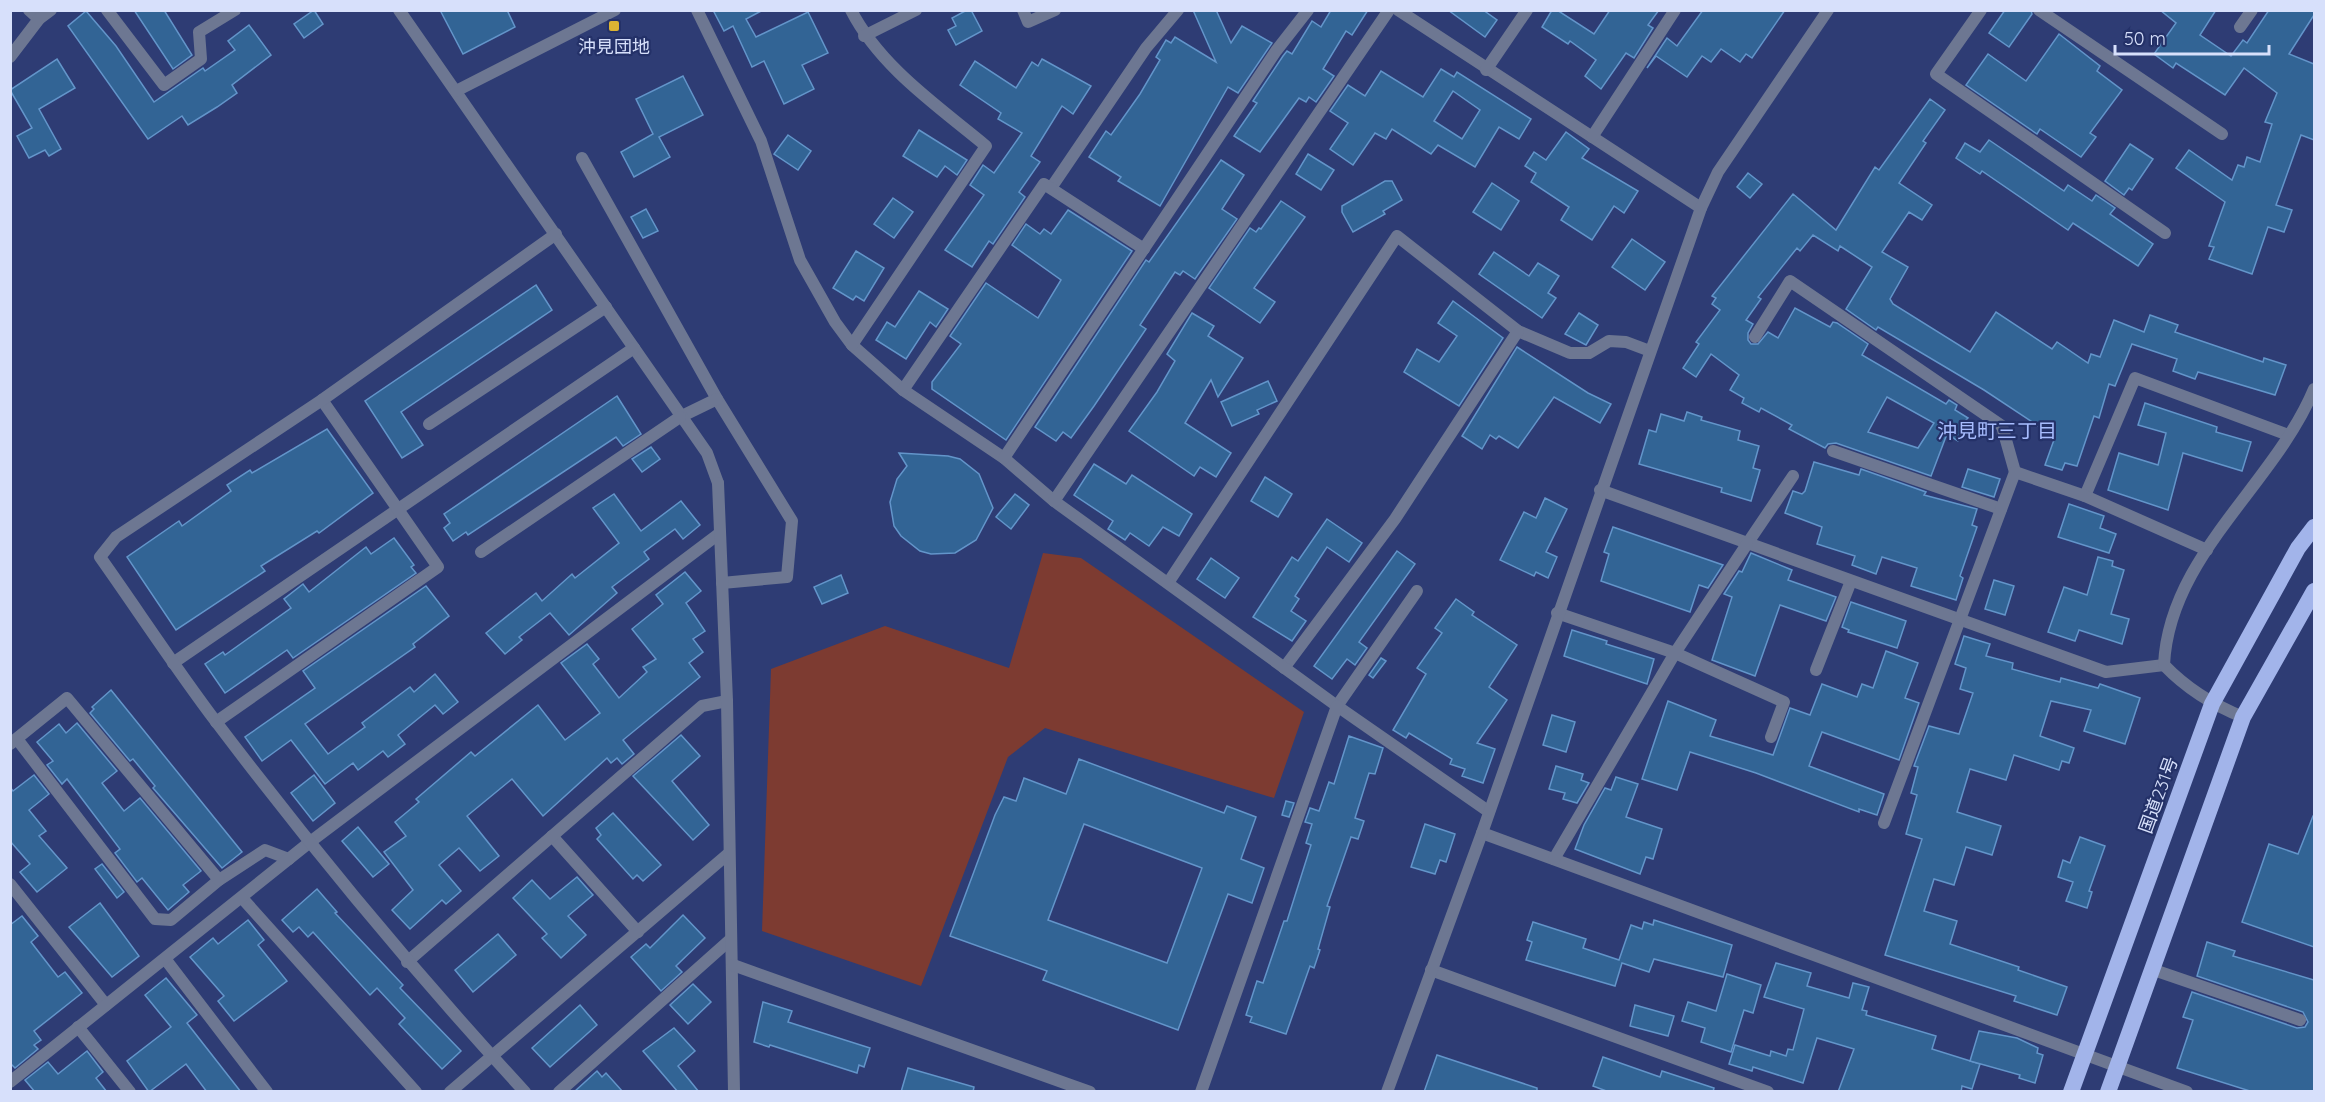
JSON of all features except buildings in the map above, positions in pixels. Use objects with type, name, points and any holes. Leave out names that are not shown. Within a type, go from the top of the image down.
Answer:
[{"type":"highway","name":"国道231号","points":[[2071,1092],[2212,705],[2298,548],[2314,527]]},
{"type":"highway","points":[[2108,1092],[2243,717],[2314,591]]},
{"type":"street","points":[[29,10],[39,19]]},
{"type":"street","points":[[10,57],[39,19],[51,10]]},
{"type":"street","points":[[107,10],[165,85],[201,59],[199,32],[235,10]]},
{"type":"street","points":[[399,10],[707,453],[718,483],[727,701],[734,1092]]},
{"type":"street","points":[[456,92],[615,10]]},
{"type":"street","points":[[697,10],[761,141],[800,260],[835,322],[852,345],[903,390],[1004,458],[1054,501],[1337,706],[1488,811]]},
{"type":"street","points":[[851,10],[864,36],[892,66],[986,146],[852,345]]},
{"type":"street","points":[[864,36],[916,10]]},
{"type":"street","points":[[1023,10],[1028,22],[1055,10]]},
{"type":"street","points":[[1052,188],[1146,48],[1178,10]]},
{"type":"street","points":[[1004,458],[1276,51],[1308,10]]},
{"type":"street","points":[[1054,501],[1389,10]]},
{"type":"street","points":[[1398,10],[1486,70],[1701,208]]},
{"type":"street","points":[[1486,70],[1527,10]]},
{"type":"street","points":[[1592,136],[1675,10]]},
{"type":"street","points":[[1387,1092],[1482,833],[1600,490],[1701,208],[1718,172],[1828,10]]},
{"type":"street","points":[[1981,10],[1936,74],[2165,233]]},
{"type":"street","points":[[2039,10],[2222,134]]},
{"type":"street","points":[[2240,27],[2252,10]]},
{"type":"street","points":[[582,158],[717,399],[792,521],[787,577],[722,583]]},
{"type":"street","points":[[903,390],[1044,184],[1144,249]]},
{"type":"street","points":[[525,1092],[407,962],[309,842],[216,722],[100,556],[116,537],[322,400],[556,234]]},
{"type":"street","points":[[1168,584],[1397,236],[1518,331],[1570,353],[1589,353],[1609,341],[1626,342],[1650,351]]},
{"type":"street","points":[[1755,337],[1790,281],[2002,426],[2015,472],[1884,823]]},
{"type":"street","points":[[429,424],[606,307]]},
{"type":"street","points":[[1284,668],[1395,519],[1518,331]]},
{"type":"street","points":[[174,663],[634,348]]},
{"type":"street","points":[[2085,496],[2135,378],[2288,435]]},
{"type":"street","points":[[2243,717],[2212,705],[2180,681],[2164,665],[2165,639],[2176,605],[2207,550],[2248,495],[2288,435],[2314,389]]},
{"type":"street","points":[[481,552],[680,417],[717,399]]},
{"type":"street","points":[[216,722],[438,567],[322,400]]},
{"type":"street","points":[[1833,451],[2001,509]]},
{"type":"street","points":[[2015,472],[2085,496],[2207,550]]},
{"type":"street","points":[[1554,859],[1675,653],[1793,476]]},
{"type":"street","points":[[1600,490],[2106,672],[2164,665]]},
{"type":"street","points":[[10,1082],[166,960],[309,842],[720,534]]},
{"type":"street","points":[[1816,670],[1851,581]]},
{"type":"street","points":[[1201,1092],[1337,706],[1418,591]]},
{"type":"street","points":[[1557,613],[1675,653],[1784,702],[1771,737]]},
{"type":"street","points":[[219,880],[67,698],[14,742],[155,919],[171,920],[219,880],[265,850],[289,859]]},
{"type":"street","points":[[407,962],[702,706],[727,701]]},
{"type":"street","points":[[1482,833],[2085,1052],[2187,1092]]},
{"type":"street","points":[[552,836],[638,932]]},
{"type":"street","points":[[450,1092],[494,1057],[728,854]]},
{"type":"street","points":[[10,884],[106,1005]]},
{"type":"street","points":[[242,898],[416,1092]]},
{"type":"street","points":[[560,1092],[731,939]]},
{"type":"street","points":[[166,960],[267,1092]]},
{"type":"street","points":[[733,965],[1090,1092]]},
{"type":"street","points":[[2151,969],[2300,1020]]},
{"type":"street","points":[[1431,970],[1768,1092]]},
{"type":"street","points":[[78,1027],[130,1092]]},
{"type":"shaded area","points":[[1043,553],[1081,558],[1304,712],[1274,798],[1045,728],[1008,757],[921,986],[762,931],[771,669],[885,626],[1009,668]]},
{"type":"place","name":"沖見団地","points":[[614,26]]},
{"type":"district","name":"沖見町三丁目","points":[[1997,430]]}]
